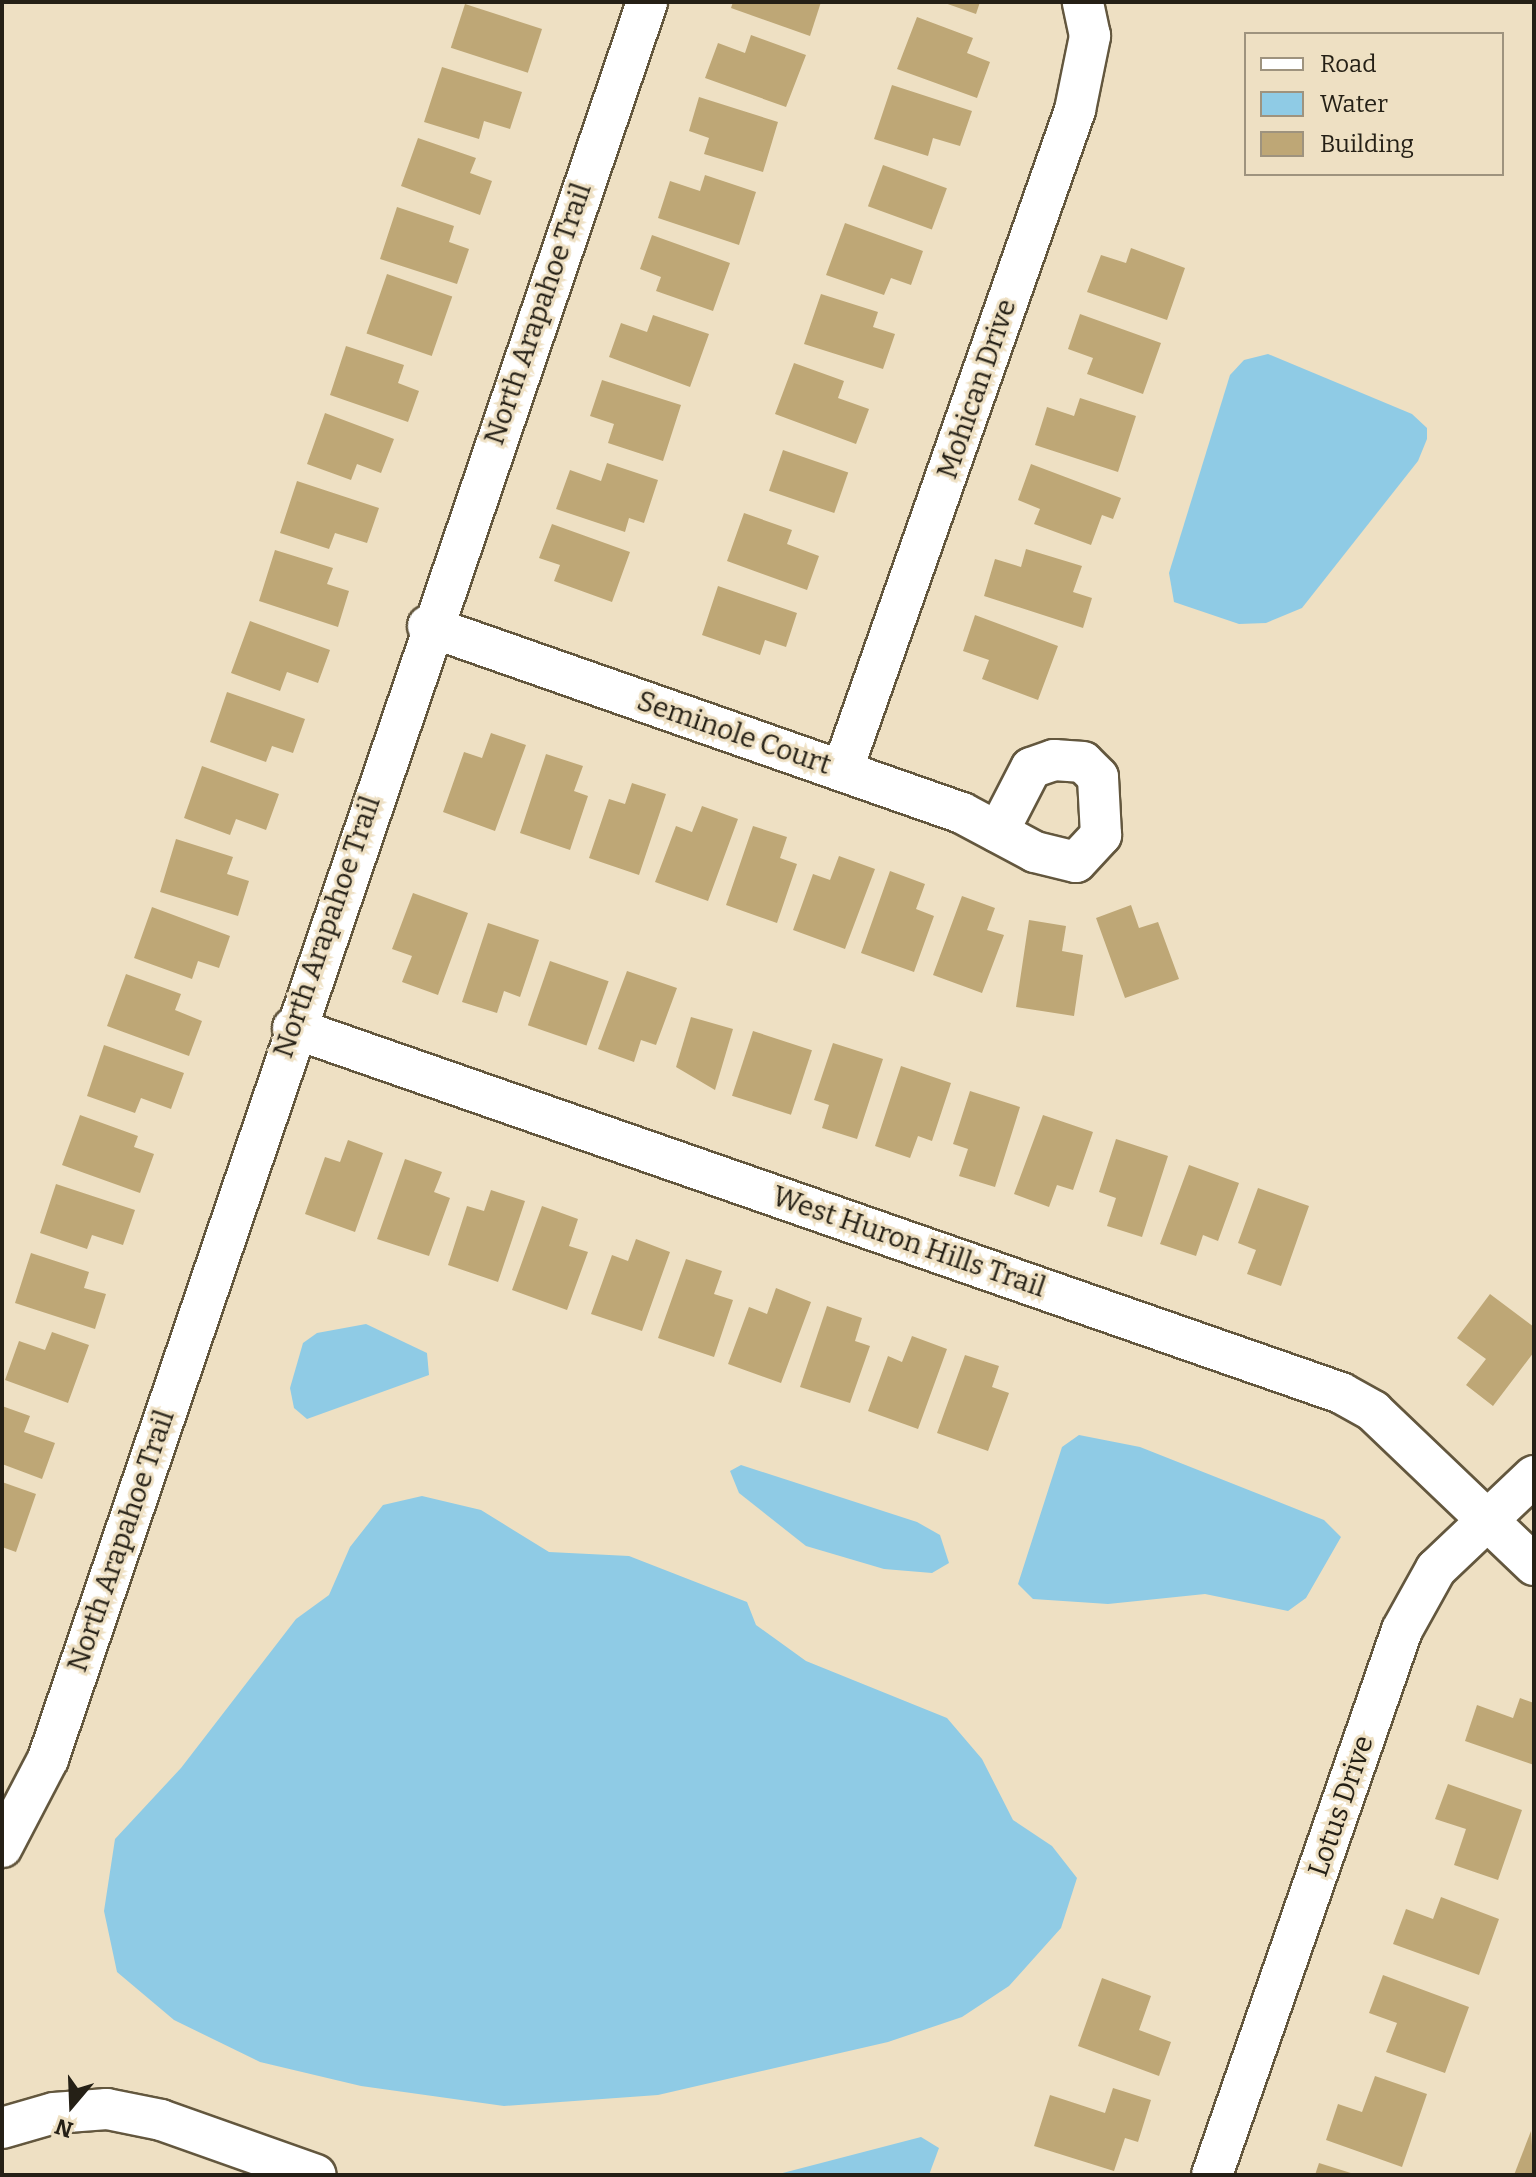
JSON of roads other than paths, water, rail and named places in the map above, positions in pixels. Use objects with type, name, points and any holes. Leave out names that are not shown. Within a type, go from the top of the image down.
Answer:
[{"type":"street","name":"North Arapahoe Trail","points":[[2,1847],[48,1759],[428,626],[647,2]]},
{"type":"street","name":"Mohican Drive","points":[[842,771],[1075,110],[1090,36],[1083,2]]},
{"type":"street","name":"Seminole Court","points":[[428,626],[842,771],[998,832],[1035,852],[1076,862],[1101,835],[1103,793],[1083,762],[1054,760],[1031,768],[998,832]]},
{"type":"street","name":"West Huron Hills Trail","points":[[293,1028],[1341,1393],[1373,1411],[1534,1565]]},
{"type":"street","name":"Lotus Drive","points":[[1212,2175],[1402,1630],[1436,1569],[1534,1476]]},
{"type":"street","points":[[2,2128],[54,2113],[107,2109],[161,2120],[316,2175]]},
{"type":"water","points":[[1268,354],[1412,414],[1427,428],[1427,439],[1418,461],[1302,608],[1266,623],[1239,624],[1174,602],[1169,573],[1230,375],[1244,360]]},
{"type":"water","points":[[366,1324],[427,1353],[429,1375],[307,1419],[294,1408],[290,1388],[303,1343],[317,1333]]},
{"type":"water","points":[[1079,1435],[1140,1447],[1324,1520],[1341,1537],[1306,1598],[1288,1611],[1205,1594],[1108,1604],[1033,1599],[1018,1584],[1062,1447]]},
{"type":"water","points":[[741,1465],[917,1522],[940,1535],[949,1563],[932,1573],[884,1569],[806,1546],[739,1493],[730,1471]]},
{"type":"water","points":[[422,1496],[481,1510],[549,1552],[629,1556],[747,1602],[756,1625],[806,1661],[947,1718],[982,1759],[1013,1820],[1052,1846],[1077,1878],[1061,1928],[1009,1986],[962,2017],[888,2042],[658,2095],[504,2106],[361,2086],[260,2062],[174,2020],[117,1972],[104,1911],[115,1839],[181,1768],[296,1619],[329,1595],[350,1547],[383,1505]]},
{"type":"water","points":[[921,2137],[939,2148],[929,2175],[775,2175]]}]
